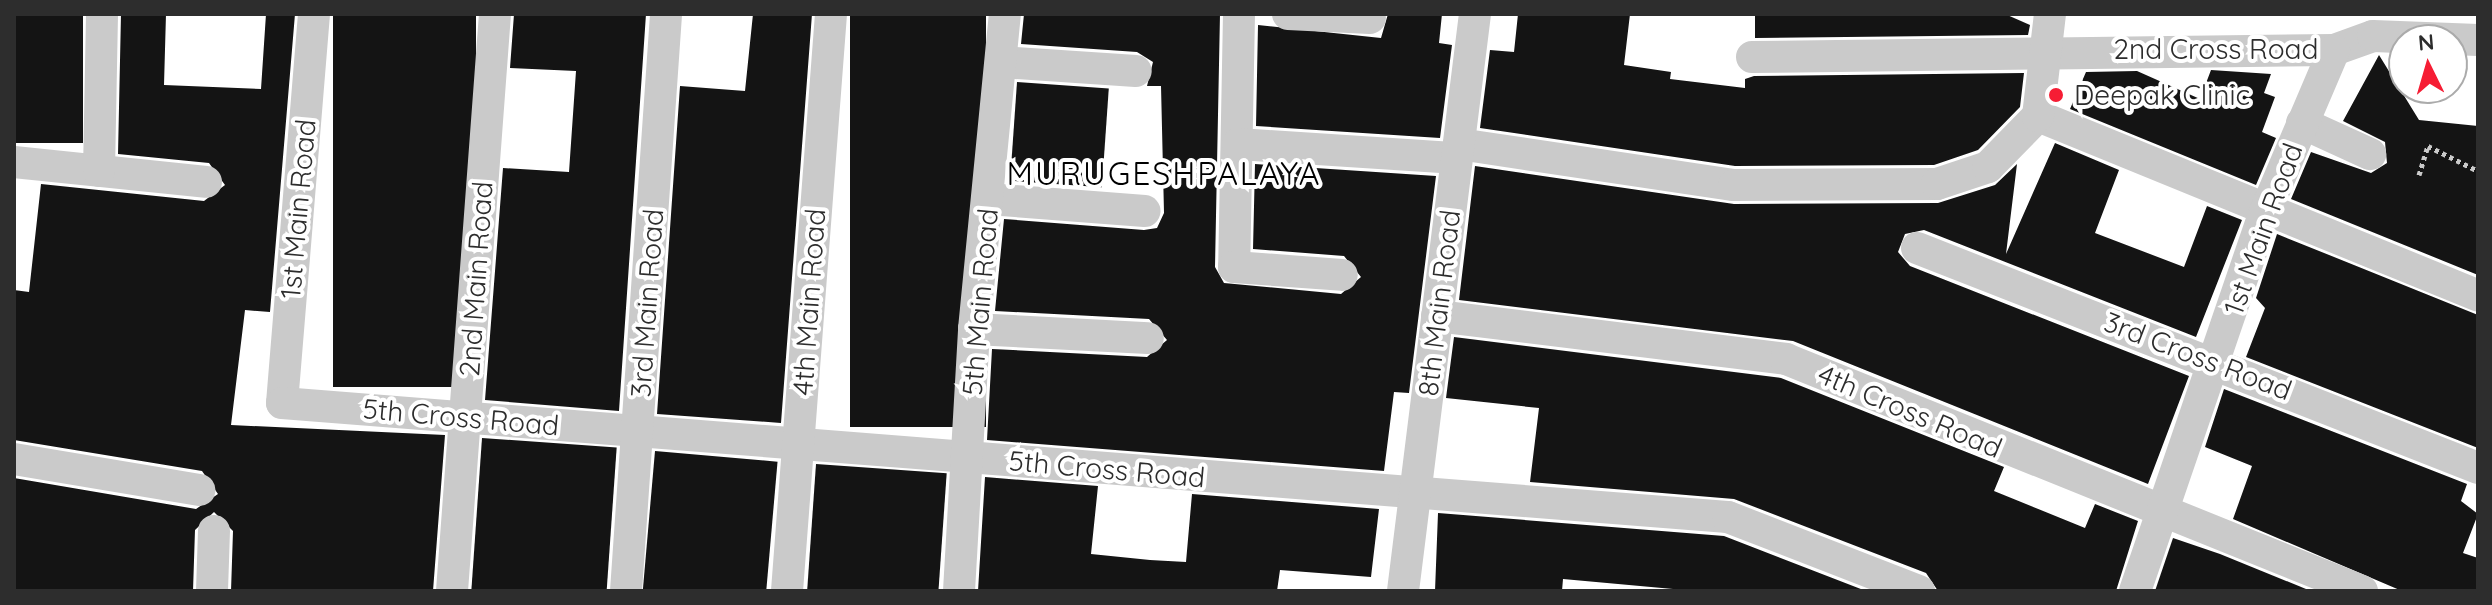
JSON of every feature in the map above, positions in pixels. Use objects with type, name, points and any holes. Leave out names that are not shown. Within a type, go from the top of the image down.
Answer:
[{"type":"street","points":[[99,171],[102,14]]},
{"type":"street","name":"1st Main Road","points":[[282,403],[314,14]]},
{"type":"street","name":"2nd Main Road","points":[[452,591],[495,14]]},
{"type":"street","name":"3rd Main Road","points":[[626,591],[666,14]]},
{"type":"street","name":"4th Main Road","points":[[787,591],[831,14]]},
{"type":"street","name":"5th Main Road","points":[[959,591],[974,329],[1005,14]]},
{"type":"street","points":[[1239,14],[1234,267],[1342,275]]},
{"type":"street","points":[[1288,14],[1370,18]]},
{"type":"street","name":"8th Main Road","points":[[1403,591],[1475,14]]},
{"type":"street","points":[[1238,144],[1458,151],[1734,185],[1937,184],[1988,167],[2038,116],[2050,14]]},
{"type":"street","name":"2nd Cross Road","points":[[1752,57],[2047,48],[2334,50],[2373,25],[2478,40]]},
{"type":"street","name":"1st Main Road","points":[[2135,591],[2217,362],[2265,212],[2334,50]]},
{"type":"street","points":[[1001,62],[1136,71]]},
{"type":"street","points":[[2038,116],[2265,212],[2478,296]]},
{"type":"street","points":[[2302,123],[2370,154]]},
{"type":"street","points":[[14,162],[206,182]]},
{"type":"street","points":[[988,199],[1145,211]]},
{"type":"street","name":"3rd Cross Road","points":[[1917,248],[2217,362],[2478,468]]},
{"type":"street","name":"4th Cross Road","points":[[1437,316],[1786,359],[2164,516],[2362,591]]},
{"type":"street","points":[[974,329],[1148,338]]},
{"type":"street","name":"5th Cross Road","points":[[282,403],[1728,517],[1919,591]]},
{"type":"street","points":[[14,459],[199,490]]},
{"type":"street","points":[[212,591],[214,531]]},
{"type":"path","points":[[2419,175],[2428,146],[2478,171]]},
{"type":"building","points":[[14,14],[83,14],[83,143],[14,143]]},
{"type":"building","points":[[121,14],[166,14],[164,85],[261,89],[266,14],[295,14],[270,312],[245,310],[231,425],[445,435],[433,591],[231,591],[233,531],[214,512],[195,530],[193,591],[14,591],[14,478],[196,509],[218,494],[202,471],[14,440],[14,290],[29,292],[41,184],[204,201],[225,185],[209,163],[118,154]]},
{"type":"building","points":[[333,14],[476,14],[476,387],[333,387]]},
{"type":"building","points":[[514,14],[646,14],[619,411],[485,400],[503,168],[569,172],[576,71],[510,68]]},
{"type":"building","points":[[753,14],[812,14],[781,423],[657,414],[680,86],[745,91]]},
{"type":"building","points":[[850,14],[986,14],[986,427],[850,427]]},
{"type":"building","points":[[1024,14],[1220,14],[1215,267],[1224,283],[1341,294],[1361,277],[1344,256],[1253,249],[1255,164],[1436,176],[1409,393],[1394,392],[1384,471],[987,440],[992,349],[1147,357],[1167,340],[1149,319],[995,311],[1004,219],[1144,230],[1157,228],[1164,213],[1161,86],[1147,86],[1153,62],[1137,52],[1021,44]]},
{"type":"building","points":[[1388,14],[1442,14],[1439,43],[1452,45],[1440,138],[1256,126],[1258,25],[1381,38]]},
{"type":"building","points":[[1518,14],[1630,14],[1624,65],[1671,72],[1670,79],[1745,88],[1745,79],[1754,76],[2024,73],[2020,107],[1978,150],[1934,165],[1735,166],[1480,128],[1490,50],[1514,52]]},
{"type":"building","points":[[1755,14],[2005,14],[2030,25],[2028,35],[1755,38]]},
{"type":"building","points":[[2379,55],[2388,70],[2388,104],[2409,104],[2419,120],[2478,126],[2478,275],[2291,199],[2311,152],[2371,173],[2387,163],[2385,142],[2343,121]]},
{"type":"building","points":[[2211,70],[2271,74],[2264,93],[2275,97],[2262,132],[2276,138],[2256,185],[2070,109],[2086,72],[2137,71],[2200,99]]},
{"type":"building","points":[[1017,82],[1109,88],[1102,187],[1010,181]]},
{"type":"building","points":[[2055,143],[2119,170],[2095,233],[2184,267],[2207,206],[2242,220],[2196,337],[1924,230],[1905,234],[1898,252],[1910,266],[2189,376],[2148,484],[1793,341],[1459,300],[1475,166],[1734,204],[1938,203],[1995,185],[2017,164],[2006,254]]},
{"type":"building","points":[[2277,234],[2478,315],[2478,448],[2246,357],[2265,308],[2256,298]]},
{"type":"building","points":[[1454,337],[1781,378],[2004,467],[1994,491],[2085,528],[2095,504],[2138,521],[2116,591],[1938,591],[1926,573],[1734,499],[1530,482],[1539,408],[1446,398]]},
{"type":"building","points":[[2224,389],[2467,484],[2461,501],[2478,514],[2463,553],[2478,558],[2478,591],[2402,591],[2233,519],[2252,466],[2205,447]]},
{"type":"building","points":[[482,438],[617,447],[607,591],[471,591]]},
{"type":"building","points":[[655,451],[778,462],[766,591],[643,590]]},
{"type":"building","points":[[816,464],[947,473],[938,591],[807,591]]},
{"type":"building","points":[[985,477],[1098,486],[1091,554],[1150,560],[1186,562],[1192,494],[1379,509],[1371,577],[1280,570],[1277,591],[978,591]]},
{"type":"building","points":[[1438,513],[1724,536],[1866,591],[1695,591],[1563,579],[1562,591],[1435,591]]},
{"type":"building","points":[[2173,538],[2220,554],[2306,589],[2155,591]]},
{"type":"place","name":"Deepak Clinic","points":[[2056,95]]},
{"type":"district","name":"MURUGESHPALAYA","points":[[1164,173]]}]
